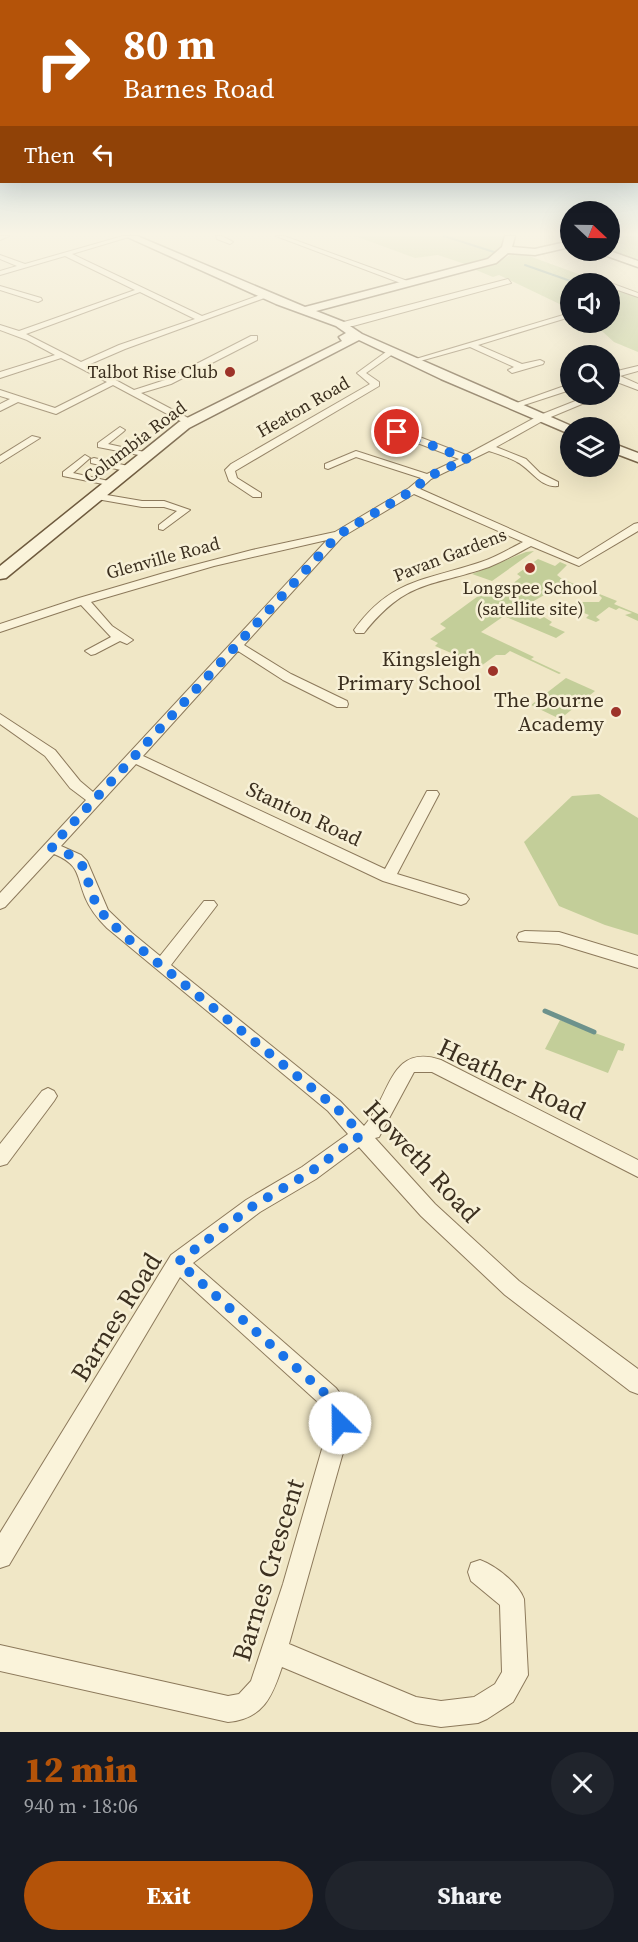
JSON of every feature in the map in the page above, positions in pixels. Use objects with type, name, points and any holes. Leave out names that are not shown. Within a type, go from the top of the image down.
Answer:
[{"type":"street","points":[[18,333],[70,317]]},
{"type":"street","points":[[197,317],[202,319]]},
{"type":"street","points":[[81,365],[122,347],[208,317]]},
{"type":"street","points":[[315,317],[351,335],[393,351],[560,425]]},
{"type":"street","points":[[351,335],[404,317]]},
{"type":"street","points":[[413,361],[560,318]]},
{"type":"street","points":[[0,327],[18,333],[62,355],[189,422]]},
{"type":"street","name":"Columbia Road","points":[[0,574],[189,422],[351,335]]},
{"type":"street","points":[[132,393],[168,382],[254,338]]},
{"type":"street","points":[[470,344],[516,369],[540,362]]},
{"type":"street","name":"Heaton Road","points":[[234,494],[252,492],[232,479],[230,470],[234,466],[376,384],[361,373],[393,351]]},
{"type":"street","points":[[0,375],[62,355]]},
{"type":"street","points":[[620,373],[638,368]]},
{"type":"street","points":[[620,380],[634,385]]},
{"type":"street","points":[[0,393],[56,411],[113,382]]},
{"type":"street","points":[[620,388],[634,385]]},
{"type":"street","points":[[515,405],[560,390]]},
{"type":"street","points":[[0,408],[17,399]]},
{"type":"street","points":[[0,903],[338,535],[413,490],[428,477],[467,459],[543,417],[574,405]]},
{"type":"street","points":[[384,437],[397,432],[413,420]]},
{"type":"street","points":[[120,430],[101,446],[146,455]]},
{"type":"street","points":[[397,432],[467,459]]},
{"type":"street","points":[[0,460],[35,438]]},
{"type":"street","points":[[488,447],[523,461],[537,475],[555,484]]},
{"type":"street","points":[[620,451],[638,458]]},
{"type":"street","points":[[328,466],[356,454],[428,477]]},
{"type":"street","points":[[110,484],[66,474],[89,460],[129,469]]},
{"type":"street","points":[[413,490],[579,563],[638,526]]},
{"type":"street","points":[[95,496],[142,504],[164,504],[189,508],[163,527]]},
{"type":"street","name":"Glenville Road","points":[[0,628],[83,600],[191,568],[338,535]]},
{"type":"street","name":"Pavan Gardens","points":[[360,630],[381,603],[408,587],[441,574],[481,566],[531,542]]},
{"type":"street","points":[[83,600],[97,618],[123,638],[91,651]]},
{"type":"street","points":[[236,645],[287,677],[342,704]]},
{"type":"street","points":[[0,718],[50,753],[64,766],[76,789],[95,799]]},
{"type":"street","name":"Stanton Road","points":[[133,757],[388,877],[461,899]]},
{"type":"street","points":[[388,877],[432,794]]},
{"type":"street","name":"Howeth Road","points":[[51,847],[76,857],[87,875],[99,908],[109,921],[334,1106],[428,1210],[512,1288],[638,1383]]},
{"type":"street","points":[[161,966],[209,905]]},
{"type":"street","points":[[525,937],[559,938],[638,962]]},
{"type":"street","name":"Heather Road","points":[[360,1136],[372,1131],[408,1067],[426,1062],[638,1169]]},
{"type":"street","points":[[0,1158],[48,1096]]},
{"type":"street","name":"Barnes Road","points":[[0,1556],[178,1262],[253,1206],[309,1173],[360,1136]]},
{"type":"street","name":"Barnes Crescent","points":[[0,1658],[228,1709],[243,1708],[255,1700],[262,1688],[296,1584],[340,1423],[338,1412],[328,1396],[178,1262]]},
{"type":"street","points":[[274,1652],[416,1710],[441,1714],[478,1710],[504,1693],[515,1675],[512,1599],[480,1572]]},
{"type":"green space","points":[[620,317],[638,317],[638,352],[614,342],[604,333],[620,333]]},
{"type":"green space","points":[[534,551],[492,581],[472,574],[526,552]]},
{"type":"green space","points":[[538,559],[555,566],[560,562],[567,565],[557,575],[617,601],[614,604],[638,614],[638,621],[625,615],[632,613],[609,607],[596,617],[600,620],[596,622],[586,618],[589,615],[569,607],[579,602],[599,602],[602,598],[565,585],[550,596],[546,594],[532,602],[537,605],[527,613],[540,619],[544,617],[552,622],[549,625],[565,632],[556,638],[504,616],[481,632],[534,657],[531,659],[561,673],[559,674],[510,651],[505,655],[496,655],[481,666],[435,646],[438,643],[430,639],[446,628],[440,624],[485,591],[490,593],[502,585],[511,585],[521,577],[517,574]]},
{"type":"green space","points":[[566,678],[595,691],[560,719],[531,705]]},
{"type":"green space","points":[[599,794],[638,818],[638,935],[605,925],[559,906],[524,842],[572,796]]},
{"type":"green space","points":[[560,1020],[625,1044],[623,1051],[618,1050],[608,1073],[545,1049]]},
{"type":"waterway","points":[[545,1011],[594,1032]]},
{"type":"place","name":"Talbot Rise Club","points":[[230,372]]},
{"type":"place","name":"Longspee School (satellite site)","points":[[530,568]]},
{"type":"place","name":"Kingsleigh Primary School","points":[[493,671]]},
{"type":"place","name":"The Bourne Academy","points":[[616,712]]},
{"type":"route","points":[[340,1423],[335,1403],[328,1396],[178,1262],[253,1206],[309,1173],[360,1136],[349,1120],[334,1106],[126,937],[99,908],[87,875],[76,857],[51,847],[338,535],[413,490],[428,477],[467,459],[397,432]]}]
